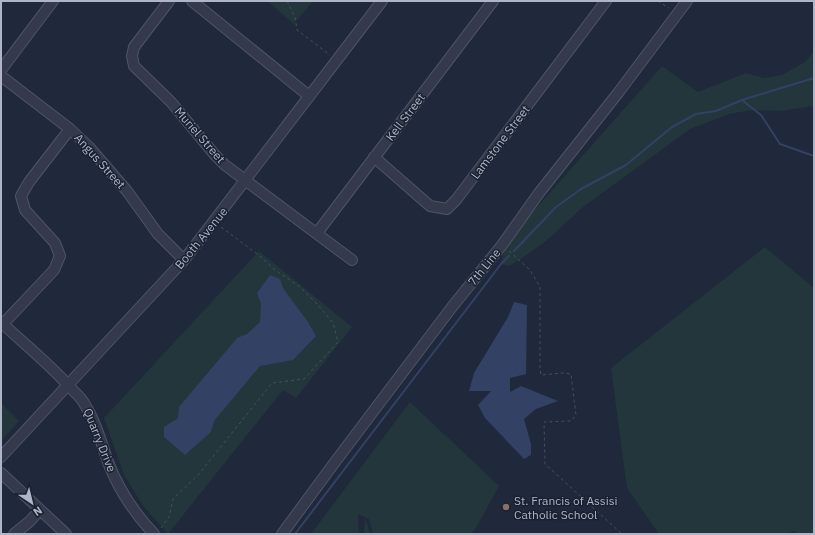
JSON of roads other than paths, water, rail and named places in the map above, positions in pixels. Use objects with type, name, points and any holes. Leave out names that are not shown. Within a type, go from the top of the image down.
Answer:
[{"type":"street","points":[[1,70],[53,1]]},
{"type":"street","name":"Muriel Street","points":[[169,1],[134,47],[132,56],[134,66],[171,102],[225,165],[352,260]]},
{"type":"street","points":[[192,1],[308,96]]},
{"type":"street","name":"Booth Avenue","points":[[1,457],[184,260],[246,181],[308,96],[382,1]]},
{"type":"street","name":"Kell Street","points":[[317,233],[493,1]]},
{"type":"street","name":"Lamstone Street","points":[[374,158],[430,206],[447,209],[456,200],[606,1]]},
{"type":"street","name":"7th Line","points":[[282,534],[334,462],[452,307],[502,245],[687,1]]},
{"type":"street","name":"Angus Street","points":[[1,76],[70,129],[106,165],[158,234],[184,260]]},
{"type":"street","points":[[2,323],[54,270],[60,256],[55,243],[25,210],[21,196],[29,182],[70,129]]},
{"type":"street","name":"Quarry Drive","points":[[2,323],[83,401],[93,418],[108,462],[119,486],[138,513],[158,531]]},
{"type":"street","points":[[1,474],[66,534]]},
{"type":"street","points":[[14,534],[40,510]]},
{"type":"water","points":[[270,275],[280,279],[283,288],[308,322],[316,336],[293,360],[260,366],[214,421],[211,432],[185,455],[164,437],[164,427],[178,418],[179,407],[237,338],[247,334],[260,322],[261,304],[257,293]]},
{"type":"water","points":[[514,302],[527,305],[526,374],[510,378],[510,392],[521,386],[558,401],[536,409],[524,419],[531,444],[531,455],[524,459],[485,418],[478,405],[491,391],[469,391],[474,373],[508,317]]},
{"type":"waterway","points":[[514,251],[556,207],[581,189],[626,165],[672,127],[696,114],[716,111],[742,100],[814,78]]},
{"type":"waterway","points":[[742,100],[761,115],[780,144],[814,156]]},
{"type":"waterway","points":[[295,534],[501,264],[509,256]]},
{"type":"place","name":"St. Francis of Assisi Catholic School","points":[[506,507]]}]
